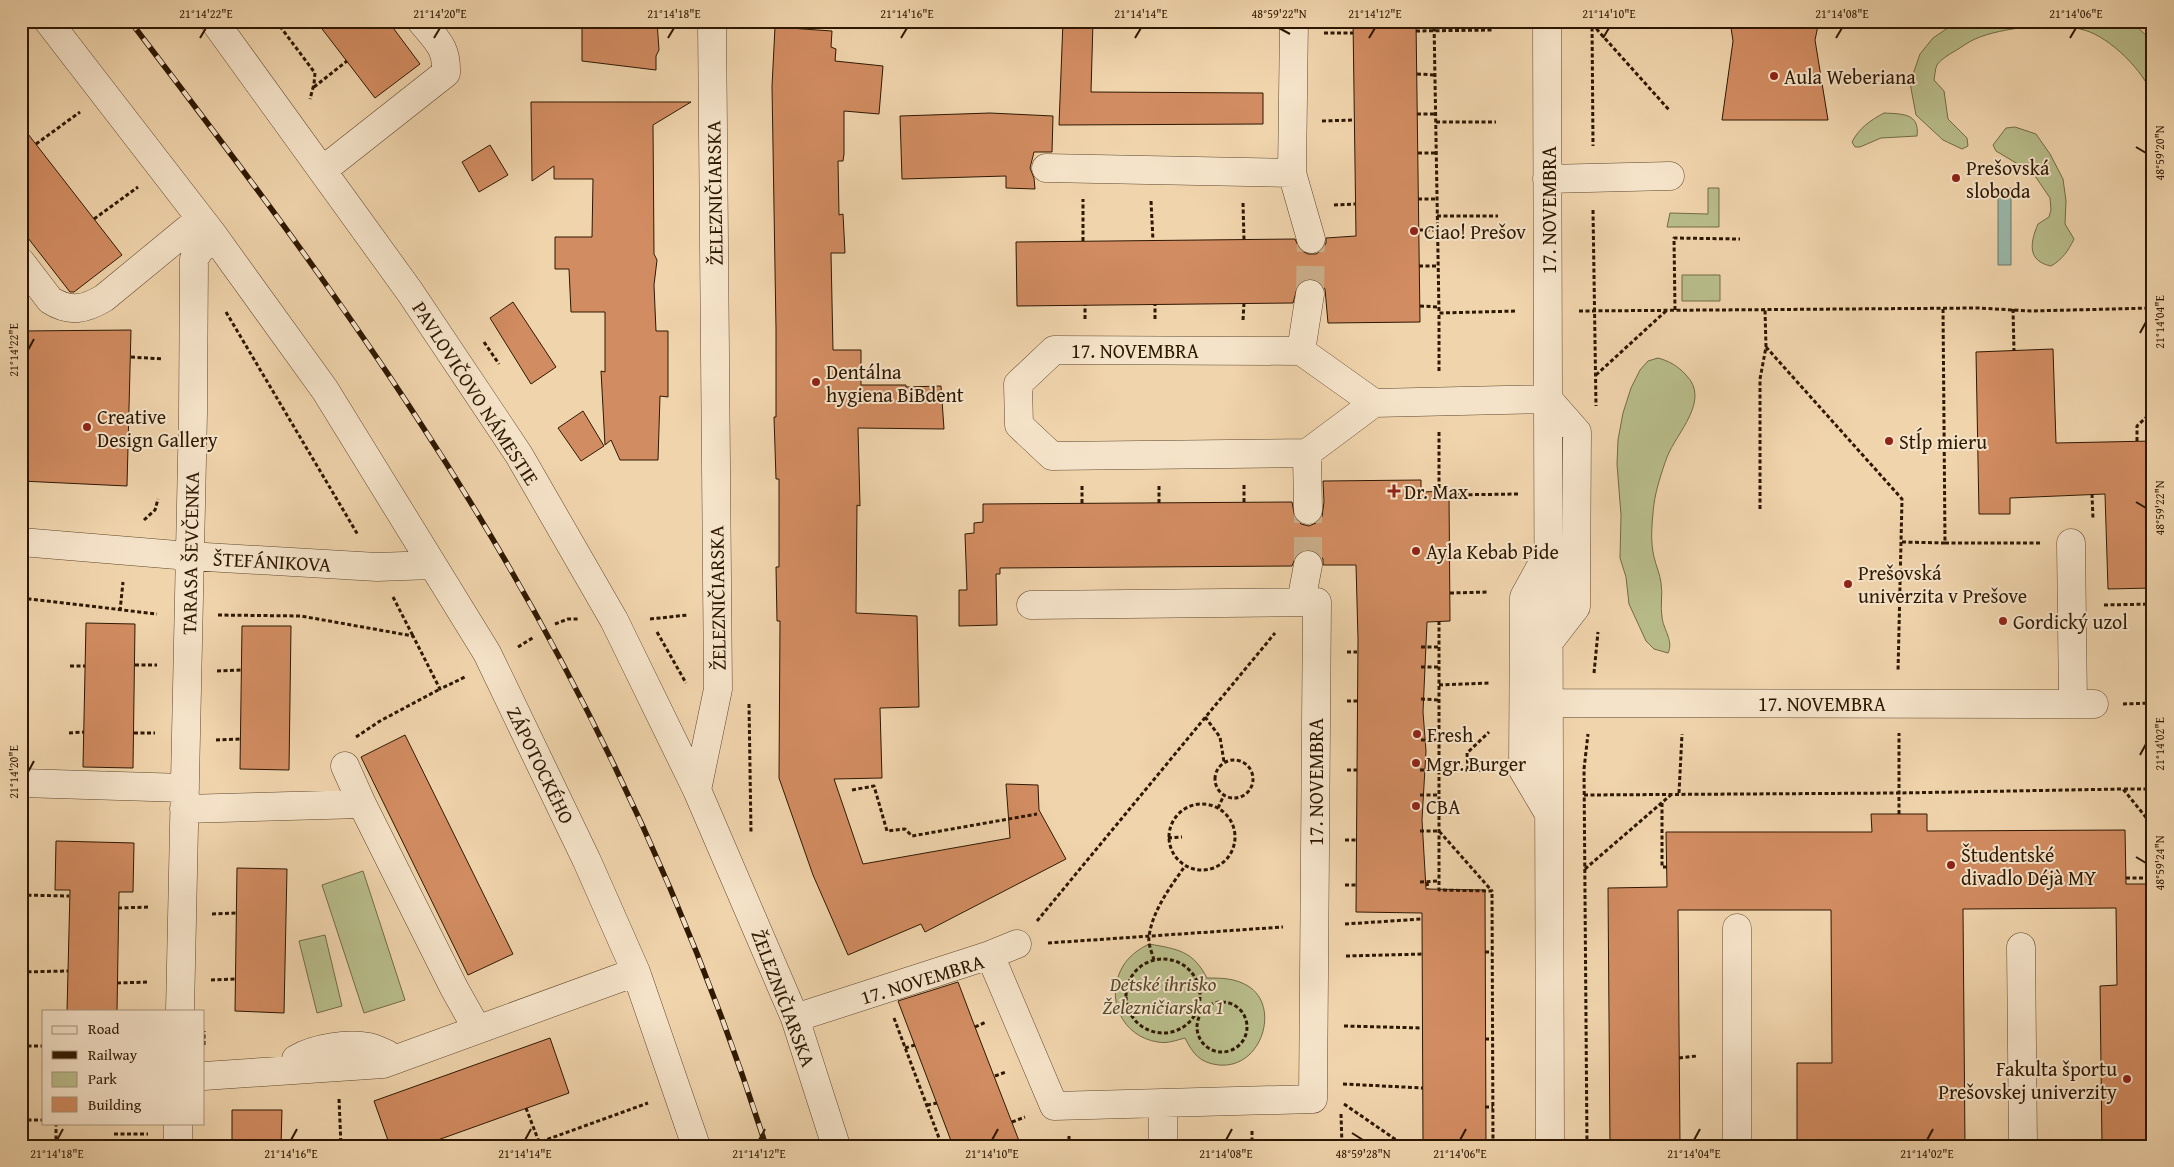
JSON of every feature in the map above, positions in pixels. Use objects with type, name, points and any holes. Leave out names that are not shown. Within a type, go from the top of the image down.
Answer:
[{"type":"street","points":[[48,21],[206,225],[324,390],[432,565]]},
{"type":"street","name":"PAVLOVIČOVO NÁMESTIE","points":[[214,21],[410,292],[519,455],[614,620],[697,790]]},
{"type":"street","points":[[322,170],[446,73],[446,58],[440,44],[421,21]]},
{"type":"street","name":"ŽELEZNIČIARSKA","points":[[712,21],[718,688],[710,719],[697,790],[795,1018],[836,1146]]},
{"type":"street","points":[[1294,21],[1292,173],[1311,239]]},
{"type":"street","name":"17. NOVEMBRA","points":[[1547,21],[1550,1146]]},
{"type":"street","points":[[1046,168],[1292,173]]},
{"type":"street","points":[[1548,179],[1670,176]]},
{"type":"street","points":[[21,262],[50,300],[56,304],[78,308],[90,307],[206,225]]},
{"type":"street","name":"TARASA ŠEVČENKA","points":[[184,796],[194,259],[206,225]]},
{"type":"street","points":[[1310,294],[1301,351],[1374,403]]},
{"type":"street","name":"17. NOVEMBRA","points":[[1301,351],[1054,350],[1018,384],[1019,425],[1052,456],[1307,453]]},
{"type":"street","points":[[1308,510],[1307,453],[1374,403],[1548,399],[1577,432],[1576,606],[1549,642]]},
{"type":"street","name":"ŠTEFÁNIKOVA","points":[[21,542],[189,556],[378,568],[432,565]]},
{"type":"street","name":"17. NOVEMBRA","points":[[1549,703],[2084,704],[2071,543]]},
{"type":"street","points":[[1549,551],[1524,597],[1523,770],[1549,814]]},
{"type":"street","name":"ZÁPOTOCKÉHO","points":[[432,565],[492,663],[583,853],[636,972],[679,1092],[696,1146]]},
{"type":"street","points":[[1031,605],[1301,602],[1308,565]]},
{"type":"street","name":"17. NOVEMBRA","points":[[795,1018],[990,955],[1054,1106],[1313,1099],[1317,602],[1301,602]]},
{"type":"street","points":[[345,766],[454,988],[477,1030]]},
{"type":"street","points":[[21,783],[184,796],[362,804]]},
{"type":"street","points":[[180,1010],[182,927],[169,895],[170,824],[184,796]]},
{"type":"street","points":[[1737,928],[1737,1146]]},
{"type":"street","points":[[990,955],[1017,944]]},
{"type":"street","points":[[2021,947],[2023,1146]]},
{"type":"street","points":[[205,1076],[383,1064],[636,972]]},
{"type":"street","points":[[276,1071],[305,1054],[339,1047],[369,1047],[398,1059]]},
{"type":"street","points":[[1163,1104],[1163,1146]]},
{"type":"street","points":[[178,1124],[178,1146]]},
{"type":"path","points":[[1434,21],[1439,313]]},
{"type":"path","points":[[1592,24],[1670,111]]},
{"type":"path","points":[[1416,31],[1494,30]]},
{"type":"path","points":[[314,87],[347,62]]},
{"type":"path","points":[[1417,74],[1435,75]]},
{"type":"path","points":[[36,144],[80,112]]},
{"type":"path","points":[[1417,114],[1436,114]]},
{"type":"path","points":[[1436,122],[1496,122]]},
{"type":"path","points":[[1418,153],[1437,153]]},
{"type":"path","points":[[1083,168],[1083,241]]},
{"type":"path","points":[[1150,170],[1153,241]]},
{"type":"path","points":[[94,219],[138,187]]},
{"type":"path","points":[[1418,200],[1437,199]]},
{"type":"path","points":[[1438,216],[1498,216]]},
{"type":"path","points":[[1419,230],[1438,230]]},
{"type":"path","points":[[1674,310],[1674,238],[1740,239]]},
{"type":"path","points":[[1419,266],[1438,266]]},
{"type":"path","points":[[221,304],[378,568],[440,689],[492,663]]},
{"type":"path","points":[[1420,306],[1439,307]]},
{"type":"path","points":[[1943,308],[1945,543]]},
{"type":"path","points":[[1576,311],[1943,308],[2031,311],[2153,308]]},
{"type":"path","points":[[1760,509],[1760,380],[1766,347],[1764,309]]},
{"type":"path","points":[[2013,309],[2014,351]]},
{"type":"path","points":[[1596,375],[1667,310]]},
{"type":"path","points":[[1766,347],[1902,499],[1899,814]]},
{"type":"path","points":[[131,357],[166,359]]},
{"type":"path","points":[[2137,441],[2137,426],[2153,410]]},
{"type":"path","points":[[2092,494],[2093,524]]},
{"type":"path","points":[[1902,542],[2071,543]]},
{"type":"path","points":[[1450,593],[1489,592]]},
{"type":"path","points":[[21,598],[120,611],[188,616],[301,616],[414,636]]},
{"type":"path","points":[[1017,944],[1301,602]]},
{"type":"path","points":[[2103,605],[2153,604]]},
{"type":"path","points":[[555,624],[568,619]]},
{"type":"path","points":[[650,620],[696,701],[710,719]]},
{"type":"path","points":[[1439,621],[1439,890],[1492,891]]},
{"type":"path","points":[[522,645],[534,637]]},
{"type":"path","points":[[1421,647],[1439,647]]},
{"type":"path","points":[[135,665],[162,665]]},
{"type":"path","points":[[70,666],[85,666]]},
{"type":"path","points":[[1421,668],[1439,667]]},
{"type":"path","points":[[216,671],[241,670]]},
{"type":"path","points":[[1439,685],[1489,684]]},
{"type":"path","points":[[749,696],[751,839]]},
{"type":"path","points":[[1421,699],[1439,700]]},
{"type":"path","points":[[1679,793],[1684,703]]},
{"type":"path","points":[[1205,717],[1220,736],[1224,762]]},
{"type":"path","points":[[69,733],[84,732]]},
{"type":"path","points":[[1468,770],[1467,753],[1489,732]]},
{"type":"path","points":[[134,733],[161,733]]},
{"type":"path","points":[[207,740],[240,739]]},
{"type":"path","points":[[1420,740],[1439,740]]},
{"type":"path","points":[[1230,760],[1242,762],[1251,770],[1250,788],[1246,793],[1234,798],[1224,795],[1218,790],[1214,778],[1219,766],[1230,760]]},
{"type":"path","points":[[1420,770],[1494,770]]},
{"type":"path","points":[[852,790],[874,786],[887,831],[905,830],[912,836],[1037,814]]},
{"type":"path","points":[[2123,789],[2153,826]]},
{"type":"path","points":[[1584,794],[1899,793],[2153,789]]},
{"type":"path","points":[[1584,869],[1673,793]]},
{"type":"path","points":[[1218,808],[1224,795]]},
{"type":"path","points":[[1420,795],[1439,795]]},
{"type":"path","points":[[1662,802],[1662,866],[1667,866]]},
{"type":"path","points":[[1203,803],[1218,808],[1230,819],[1234,830],[1235,840],[1232,851],[1226,860],[1206,870],[1185,866],[1173,854],[1168,838],[1174,817],[1182,809],[1192,804],[1203,803]]},
{"type":"path","points":[[1420,831],[1439,831],[1492,891],[1493,1146]]},
{"type":"path","points":[[1168,838],[1182,837]]},
{"type":"path","points":[[1154,960],[1149,936],[1161,904],[1185,866]]},
{"type":"path","points":[[2126,878],[2153,878]]},
{"type":"path","points":[[1420,882],[1439,882]]},
{"type":"path","points":[[1427,882],[1428,889]]},
{"type":"path","points":[[21,895],[70,896]]},
{"type":"path","points":[[118,908],[152,907]]},
{"type":"path","points":[[205,914],[236,913]]},
{"type":"path","points":[[1017,944],[1282,926],[1314,926],[1422,919]]},
{"type":"path","points":[[1485,952],[1492,952]]},
{"type":"path","points":[[1314,957],[1423,954]]},
{"type":"path","points":[[1154,960],[1145,963],[1135,971],[1128,982],[1125,993],[1126,1005],[1130,1016],[1138,1025],[1148,1031],[1160,1034],[1172,1032],[1183,1028],[1199,1012],[1214,1004],[1230,1003],[1243,1013],[1247,1029],[1245,1037],[1234,1049],[1227,1052],[1218,1052],[1210,1049],[1199,1037],[1198,1021],[1199,1012],[1200,996],[1198,983],[1192,972],[1182,964],[1170,960],[1154,960]]},
{"type":"path","points":[[21,972],[68,971]]},
{"type":"path","points":[[204,980],[236,979]]},
{"type":"path","points":[[117,983],[151,982]]},
{"type":"path","points":[[883,990],[942,1146]]},
{"type":"path","points":[[1313,1025],[1423,1028]]},
{"type":"path","points":[[1485,1040],[1493,1039]]},
{"type":"path","points":[[905,1048],[915,1045]]},
{"type":"path","points":[[21,1046],[42,1046]]},
{"type":"path","points":[[1679,1058],[1696,1056]]},
{"type":"path","points":[[339,1067],[341,1146]]},
{"type":"path","points":[[1312,1083],[1423,1088]]},
{"type":"path","points":[[529,1146],[679,1092]]},
{"type":"path","points":[[1342,1146],[1340,1101],[1405,1146]]},
{"type":"path","points":[[927,1105],[937,1102]]},
{"type":"path","points":[[1486,1107],[1493,1107]]},
{"type":"path","points":[[526,1108],[539,1142]]},
{"type":"path","points":[[21,1120],[42,1120]]},
{"type":"path","points":[[56,1124],[56,1146]]},
{"type":"path","points":[[114,1134],[149,1134]]},
{"type":"path","points":[[437,1140],[439,1146]]},
{"type":"path","points":[[1680,1143],[1697,1143]]},
{"type":"green space","points":[[1958,21],[2131,21],[2153,42],[2153,97],[2149,87],[2135,67],[2115,48],[2094,34],[2084,30],[2059,26],[1999,31],[1972,40],[1948,55],[1936,68],[1934,80],[1944,91],[1948,119],[1967,138],[1968,146],[1962,149],[1943,140],[1916,115],[1910,83],[1920,54],[1933,38]]},
{"type":"green space","points":[[1884,113],[1908,116],[1913,119],[1916,123],[1917,136],[1881,138],[1860,147],[1855,147],[1852,142],[1858,133]]},
{"type":"green space","points":[[2015,127],[2036,134],[2050,154],[2063,179],[2066,201],[2065,224],[2074,239],[2065,254],[2051,266],[2043,264],[2038,260],[2032,250],[2033,238],[2038,224],[2049,217],[2051,210],[2050,198],[2033,173],[1996,151],[1993,145],[2006,128]]},
{"type":"green space","points":[[1708,188],[1719,188],[1719,227],[1667,227],[1670,213],[1708,214]]},
{"type":"green space","points":[[1682,275],[1720,275],[1720,301],[1682,301]]},
{"type":"green space","points":[[1658,358],[1673,364],[1686,375],[1693,385],[1695,395],[1690,416],[1667,457],[1653,511],[1652,544],[1661,583],[1662,617],[1670,644],[1668,653],[1654,649],[1646,641],[1629,604],[1626,577],[1620,558],[1621,515],[1617,464],[1618,440],[1623,413],[1631,388],[1640,370],[1648,361]]},
{"type":"green space","points":[[363,871],[405,1000],[364,1013],[322,885]]},
{"type":"green space","points":[[325,935],[342,1006],[317,1013],[299,941]]},
{"type":"green space","name":"Detské ihrisko Železničiarska 1","points":[[1149,944],[1184,953],[1196,962],[1207,978],[1223,978],[1238,981],[1248,986],[1258,995],[1263,1007],[1265,1021],[1256,1047],[1246,1057],[1234,1064],[1212,1064],[1198,1057],[1185,1038],[1168,1042],[1145,1039],[1126,1024],[1116,1003],[1115,991],[1118,978],[1128,959]]},
{"type":"shaded area","points":[[2011,188],[2011,265],[1998,265],[1998,189]]},
{"type":"building","points":[[316,21],[388,21],[420,64],[375,98]]},
{"type":"building","points":[[582,21],[657,21],[659,50],[656,56],[656,70],[582,61]]},
{"type":"building","points":[[1063,21],[1093,21],[1091,92],[1263,93],[1263,124],[1059,125]]},
{"type":"building","points":[[1353,21],[1416,21],[1420,322],[1328,323],[1325,289],[1319,282],[1312,279],[1304,280],[1298,285],[1293,303],[1017,306],[1016,242],[1295,239],[1300,250],[1308,254],[1316,254],[1322,250],[1326,243],[1326,238],[1356,236]]},
{"type":"building","name":"Aula Weberiana","points":[[1730,21],[1819,21],[1815,40],[1828,120],[1722,120],[1733,41]]},
{"type":"building","points":[[775,27],[832,31],[831,47],[836,49],[835,61],[883,66],[879,114],[844,111],[844,154],[843,161],[838,161],[839,215],[843,214],[845,253],[831,253],[833,350],[861,350],[861,385],[941,386],[944,429],[858,428],[860,506],[857,505],[856,613],[917,616],[919,707],[880,708],[882,778],[834,779],[863,864],[1010,838],[1006,784],[1038,785],[1039,810],[1066,859],[925,932],[921,924],[848,955],[813,875],[779,778],[780,621],[777,621],[776,567],[779,567],[779,479],[776,479],[774,417],[776,417],[776,329],[772,86]]},
{"type":"building","points":[[531,102],[691,102],[653,125],[654,254],[657,260],[654,285],[656,331],[668,331],[668,397],[660,396],[658,460],[620,460],[611,440],[605,445],[601,371],[605,372],[605,312],[571,312],[569,269],[555,269],[555,237],[592,237],[593,179],[554,179],[554,166],[532,181]]},
{"type":"building","points":[[990,113],[1053,116],[1052,152],[1034,152],[1030,168],[1034,178],[1035,189],[1006,188],[1006,176],[902,179],[900,116]]},
{"type":"building","points":[[21,125],[122,255],[74,292],[70,292],[21,229]]},
{"type":"building","points":[[490,145],[508,175],[479,192],[462,162]]},
{"type":"building","points":[[513,302],[556,367],[531,384],[490,318]]},
{"type":"building","name":"Creative Design Gallery","points":[[131,330],[127,486],[21,481],[21,331]]},
{"type":"building","points":[[2053,349],[2056,443],[2153,441],[2153,588],[2108,589],[2105,494],[2010,498],[2010,514],[1979,514],[1976,352]]},
{"type":"building","points":[[583,411],[604,446],[581,461],[558,428]]},
{"type":"building","points":[[1421,480],[1421,492],[1449,491],[1450,621],[1427,622],[1423,712],[1426,751],[1422,820],[1426,889],[1485,890],[1486,1146],[1423,1146],[1422,913],[1356,912],[1358,639],[1356,565],[1323,565],[1323,559],[1319,554],[1310,550],[1303,550],[1297,554],[1292,566],[1000,568],[1000,574],[996,574],[997,625],[959,626],[959,590],[967,590],[965,534],[974,533],[974,523],[983,522],[983,504],[1292,502],[1295,518],[1301,524],[1309,526],[1316,523],[1322,517],[1324,502],[1323,481]]},
{"type":"building","points":[[86,623],[135,624],[133,768],[83,767]]},
{"type":"building","points":[[242,626],[291,626],[289,770],[240,769]]},
{"type":"building","points":[[405,735],[513,954],[468,975],[361,757]]},
{"type":"building","points":[[1871,814],[1927,814],[1927,831],[2125,830],[2126,884],[2153,884],[2153,1146],[2102,1146],[2100,986],[2117,985],[2116,908],[1963,909],[1965,1146],[1797,1146],[1797,1063],[1832,1063],[1831,910],[1678,910],[1680,1146],[1610,1146],[1608,888],[1667,887],[1666,832],[1872,832]]},
{"type":"building","points":[[56,841],[134,843],[133,892],[119,892],[117,1010],[67,1010],[70,890],[55,890]]},
{"type":"building","points":[[237,868],[287,869],[284,1013],[235,1011]]},
{"type":"building","points":[[958,982],[1021,1146],[953,1146],[898,1001]]},
{"type":"building","points":[[550,1038],[569,1093],[421,1146],[390,1146],[374,1101]]},
{"type":"building","points":[[232,1110],[282,1110],[281,1146],[232,1146]]},
{"type":"tunnel","points":[[1310,294],[1311,239]]},
{"type":"tunnel","points":[[1308,510],[1308,565]]},
{"type":"railway","points":[[130,21],[241,168],[349,316],[471,503],[522,591],[571,679],[659,862],[698,955],[734,1050],[766,1146]]},
{"type":"place","name":"Aula Weberiana","points":[[1774,76]]},
{"type":"place","name":"Prešovská sloboda","points":[[1956,178]]},
{"type":"place","name":"Ciao! Prešov","points":[[1414,231]]},
{"type":"place","name":"Dentálna hygiena BiBdent","points":[[816,382]]},
{"type":"place","name":"Creative Design Gallery","points":[[87,427]]},
{"type":"place","name":"Stĺp mieru","points":[[1889,441]]},
{"type":"place","name":"Dr. Max","points":[[1394,491]]},
{"type":"place","name":"Ayla Kebab Pide","points":[[1416,551]]},
{"type":"place","name":"Prešovská univerzita v Prešove","points":[[1848,584]]},
{"type":"place","name":"Gordický uzol","points":[[2003,621]]},
{"type":"place","name":"Fresh","points":[[1417,734]]},
{"type":"place","name":"Mgr. Burger","points":[[1416,763]]},
{"type":"place","name":"CBA","points":[[1416,806]]},
{"type":"place","name":"Študentské divadlo Déjà MY","points":[[1951,865]]},
{"type":"place","name":"Fakulta športu Prešovskej univerzity","points":[[2127,1079]]}]
